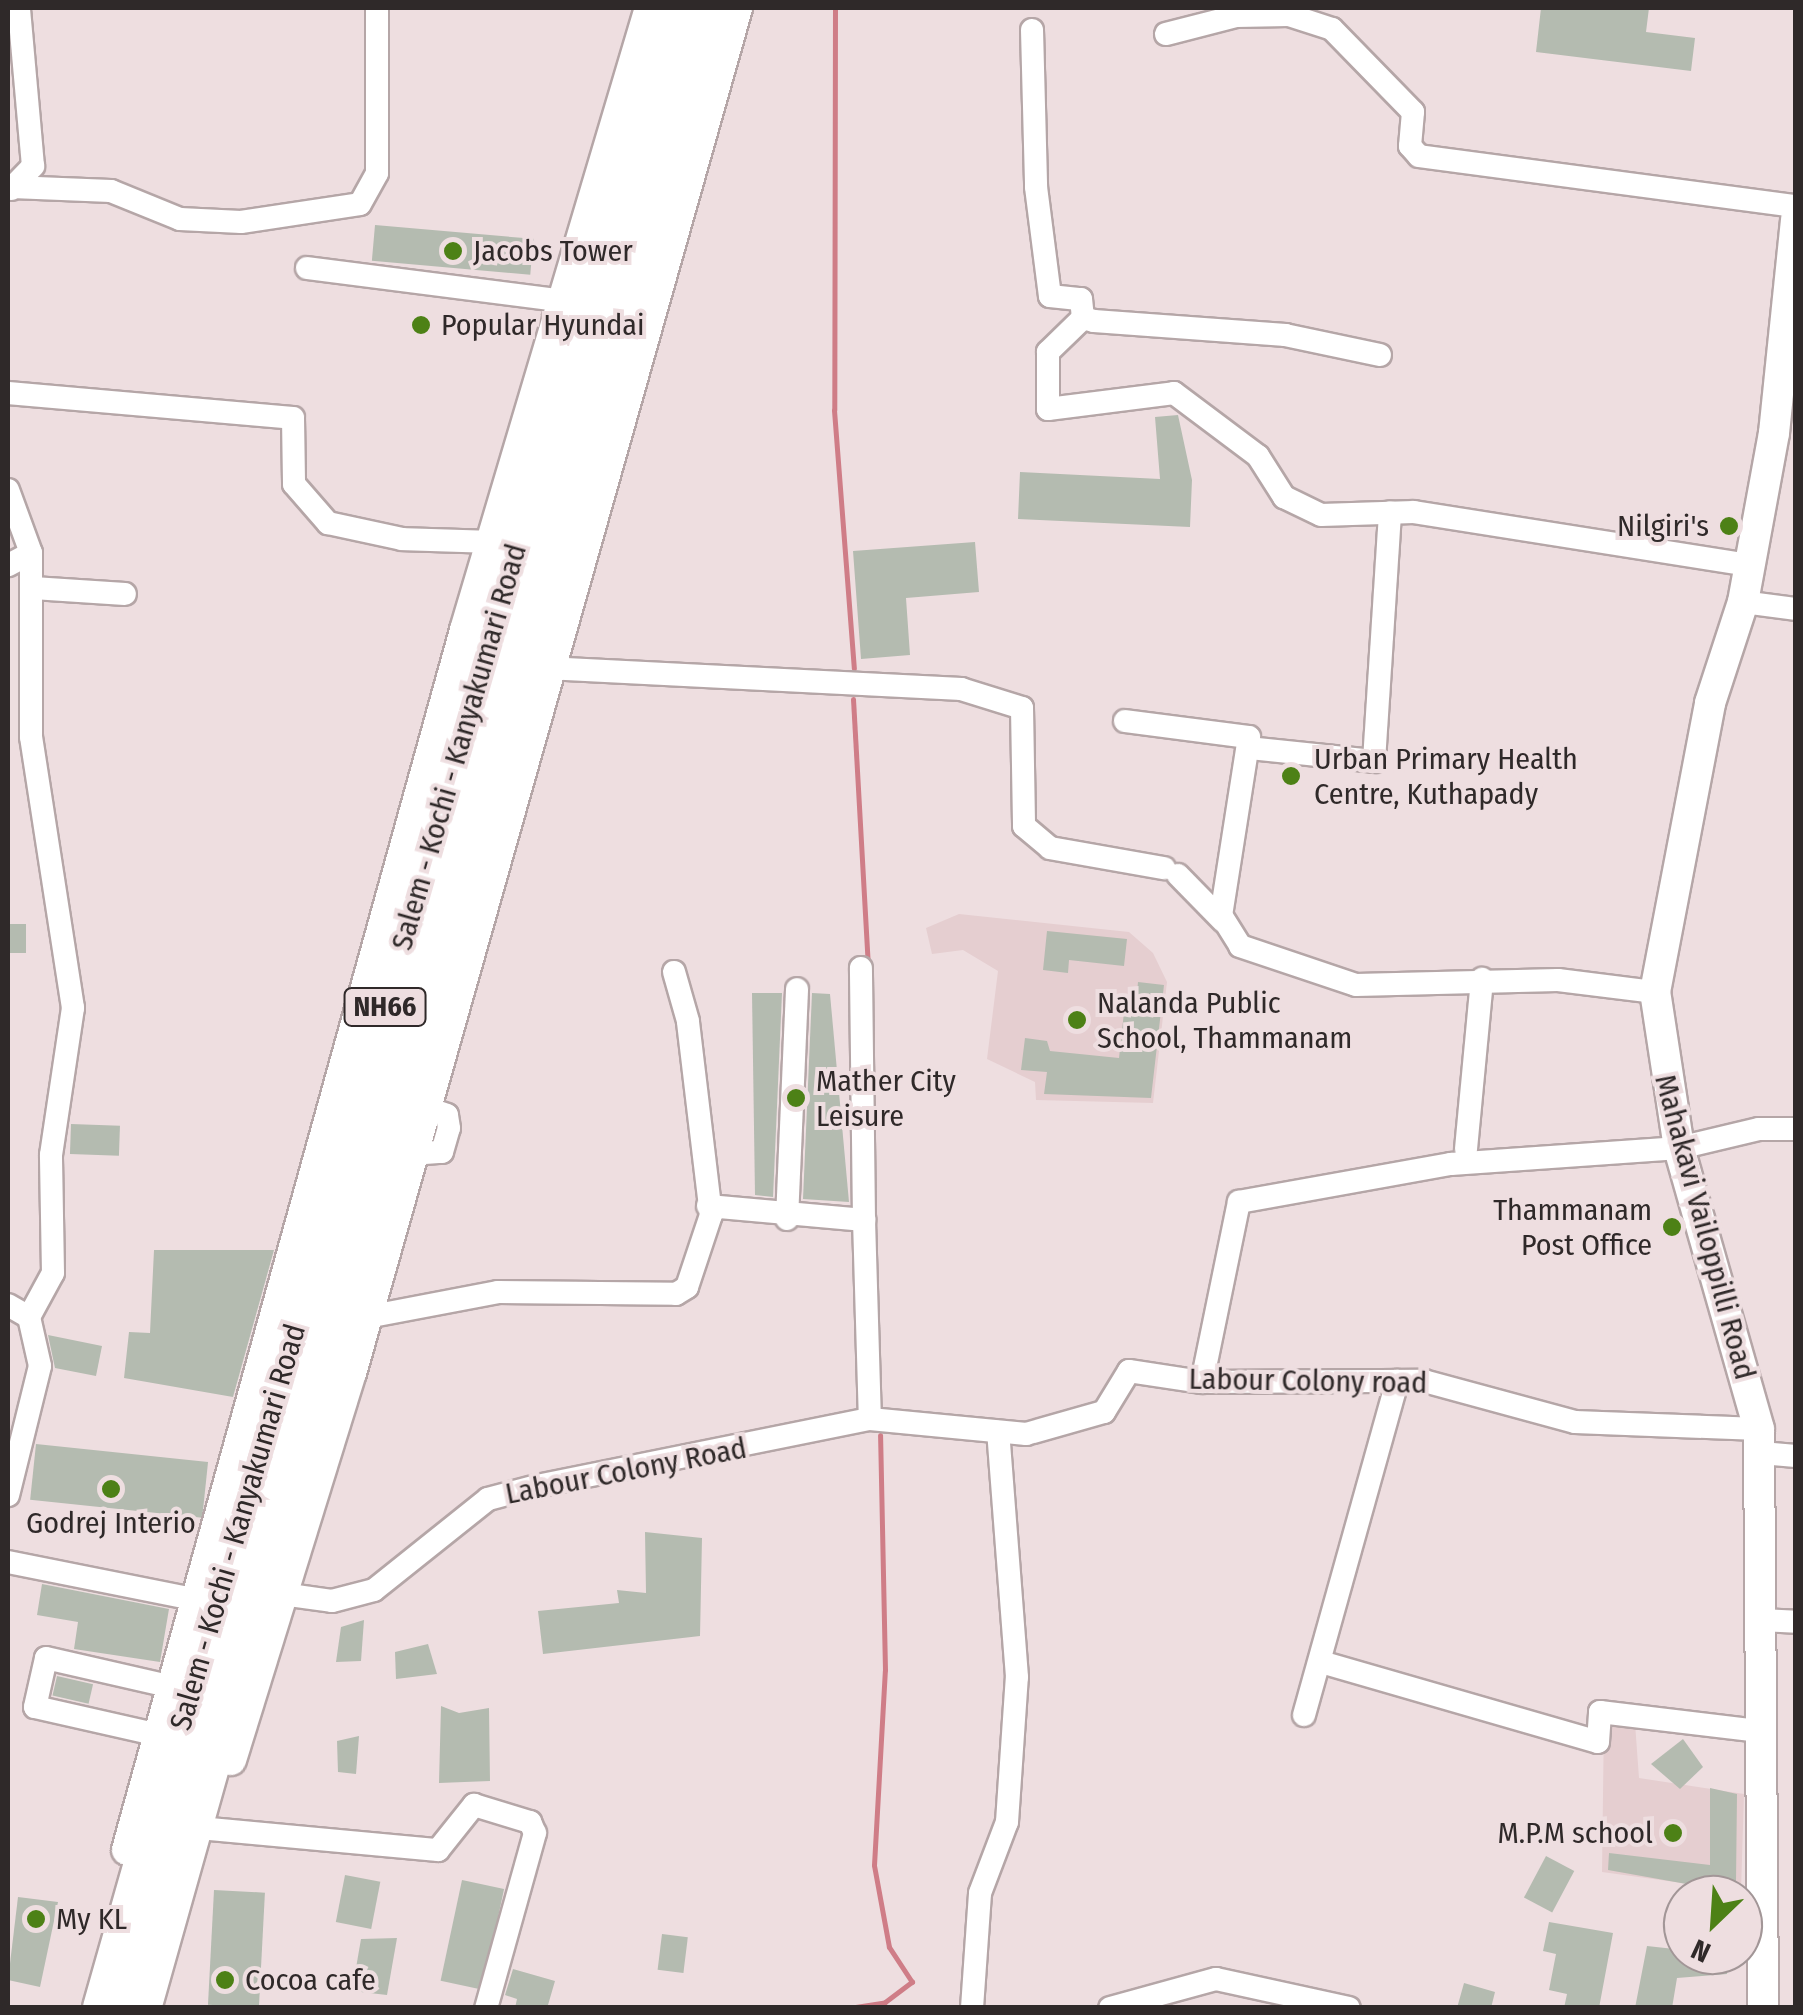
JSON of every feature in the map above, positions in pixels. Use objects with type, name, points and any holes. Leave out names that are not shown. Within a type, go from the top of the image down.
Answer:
[{"type":"highway","name":"Salem - Kochi - Kanyakumari Road","points":[[98,1991],[281,1439],[411,1128],[665,89],[671,8]]},
{"type":"highway","name":"Salem - Kochi - Kanyakumari Road","points":[[140,2008],[281,1439],[402,906],[665,89],[706,8]]},
{"type":"street","points":[[10,192],[33,166],[19,8]]},
{"type":"street","points":[[10,192],[111,192],[180,219],[241,222],[360,204],[378,173],[377,8]]},
{"type":"street","points":[[98,1991],[159,1735],[402,906],[490,542],[650,8]]},
{"type":"street","points":[[160,2008],[210,1829],[367,1317],[411,1128],[736,8]]},
{"type":"street","points":[[1166,34],[1236,16],[1288,15],[1332,29],[1412,112],[1410,146],[1419,156],[1796,206]]},
{"type":"street","points":[[1032,30],[1047,289],[1050,296],[1081,298],[1083,318]]},
{"type":"street","name":"Mahakavi Vailoppilli Road","points":[[1775,2002],[1760,1731],[1760,1441],[1679,1148],[1655,992],[1710,704],[1742,602],[1788,369],[1796,219]]},
{"type":"street","points":[[307,268],[562,301]]},
{"type":"street","points":[[1380,355],[1285,335],[1083,318],[1048,352],[1048,408],[1174,393],[1258,456],[1284,496],[1320,515],[1390,513],[1750,565]]},
{"type":"street","points":[[8,393],[293,418],[294,484],[328,523],[402,539],[490,542]]},
{"type":"street","points":[[8,490],[31,553],[32,737],[73,1008],[52,1155],[53,1273],[18,1311],[40,1366],[8,1495]]},
{"type":"street","points":[[1249,748],[1374,761],[1390,513]]},
{"type":"street","points":[[8,565],[31,553]]},
{"type":"street","points":[[33,588],[125,594]]},
{"type":"street","points":[[1742,602],[1796,609]]},
{"type":"street","points":[[546,668],[961,689],[1022,708],[1024,826],[1050,848],[1171,871],[1223,921],[1240,946],[1342,982],[1482,979],[1655,992]]},
{"type":"street","points":[[1124,721],[1242,734],[1249,748],[1223,921]]},
{"type":"street","points":[[861,968],[870,1419]]},
{"type":"street","points":[[367,1317],[498,1292],[676,1294],[696,1265],[708,1206],[688,1021],[674,972]]},
{"type":"street","points":[[1466,1149],[1482,979]]},
{"type":"street","points":[[787,1218],[797,989]]},
{"type":"street","points":[[1202,1382],[1239,1202],[1451,1164],[1679,1148],[1796,1129]]},
{"type":"street","points":[[708,1206],[787,1218],[864,1220]]},
{"type":"street","name":"Labour Colony road","points":[[998,1432],[1026,1434],[1104,1412],[1128,1372],[1202,1382],[1397,1382],[1482,1392],[1576,1422],[1760,1441],[1796,1456]]},
{"type":"street","points":[[1304,1715],[1397,1382]]},
{"type":"street","name":"Labour Colony Road","points":[[282,1594],[332,1601],[374,1590],[488,1499],[870,1419],[988,1425],[998,1432]]},
{"type":"street","points":[[972,2008],[980,1894],[1007,1822],[1018,1677],[998,1432]]},
{"type":"street","points":[[8,1562],[198,1600]]},
{"type":"street","points":[[1762,1620],[1796,1622]]},
{"type":"street","points":[[159,1735],[35,1707],[46,1658],[173,1687]]},
{"type":"street","points":[[1321,1662],[1598,1742],[1600,1712],[1760,1731]]},
{"type":"street","points":[[210,1829],[438,1850],[474,1804],[530,1822],[535,1833],[486,2008]]},
{"type":"street","points":[[1110,2008],[1179,1996],[1216,1979],[1349,2008]]},
{"type":"shaded area","name":"Nalanda Public School, Thammanam","points":[[959,914],[1129,932],[1153,953],[1167,982],[1153,1103],[1036,1100],[1035,1082],[987,1059],[998,971],[963,950],[932,954],[926,928]]},
{"type":"shaded area","name":"M.P.M school","points":[[1604,1718],[1635,1723],[1639,1778],[1744,1794],[1741,1875],[1663,1875],[1663,1880],[1602,1872]]},
{"type":"building","points":[[1541,8],[1649,8],[1646,32],[1695,38],[1691,71],[1536,52]]},
{"type":"building","name":"Jacobs Tower","points":[[375,225],[533,239],[530,275],[372,261]]},
{"type":"building","points":[[1178,415],[1192,480],[1190,527],[1018,519],[1020,472],[1160,479],[1155,417]]},
{"type":"building","points":[[975,542],[979,592],[906,598],[910,655],[861,659],[853,551]]},
{"type":"building","points":[[8,924],[26,924],[26,953],[8,953]]},
{"type":"building","name":"Nalanda Public School, Thammanam","points":[[1047,931],[1127,939],[1124,966],[1069,960],[1068,973],[1043,970]]},
{"type":"building","name":"Nalanda Public School, Thammanam","points":[[1138,982],[1164,985],[1151,1098],[1044,1094],[1047,1072],[1021,1070],[1025,1038],[1047,1041],[1050,1051],[1119,1058],[1125,1003],[1136,1004]]},
{"type":"building","points":[[752,993],[782,993],[773,1197],[755,1195]]},
{"type":"building","points":[[812,993],[830,994],[849,1202],[803,1199]]},
{"type":"building","points":[[71,1124],[120,1126],[119,1156],[70,1154]]},
{"type":"building","points":[[154,1250],[274,1250],[233,1397],[124,1378],[129,1332],[150,1333]]},
{"type":"building","points":[[48,1335],[102,1346],[96,1376],[55,1368]]},
{"type":"building","name":"Godrej Interio","points":[[36,1444],[208,1462],[202,1518],[30,1500]]},
{"type":"building","points":[[645,1532],[702,1538],[700,1636],[543,1654],[538,1611],[619,1603],[617,1590],[646,1593]]},
{"type":"building","points":[[42,1584],[169,1609],[160,1662],[74,1649],[78,1622],[37,1615]]},
{"type":"building","points":[[364,1620],[361,1661],[336,1662],[341,1627]]},
{"type":"building","points":[[428,1644],[437,1674],[396,1679],[395,1652]]},
{"type":"building","points":[[57,1676],[93,1684],[89,1704],[53,1695]]},
{"type":"building","points":[[441,1706],[459,1713],[489,1708],[490,1781],[439,1783]]},
{"type":"building","points":[[359,1736],[356,1774],[338,1772],[337,1741]]},
{"type":"building","points":[[1683,1739],[1703,1767],[1680,1789],[1651,1764]]},
{"type":"building","points":[[1710,1788],[1737,1794],[1736,1875],[1663,1875],[1663,1880],[1608,1870],[1609,1853],[1710,1865]]},
{"type":"building","points":[[1546,1856],[1574,1871],[1552,1913],[1524,1897]]},
{"type":"building","points":[[345,1875],[380,1882],[371,1929],[336,1922]]},
{"type":"building","points":[[462,1880],[504,1889],[483,1990],[441,1981]]},
{"type":"building","points":[[214,1890],[265,1893],[259,2008],[208,2005]]},
{"type":"building","points":[[18,1897],[58,1902],[40,1987],[8,1980]]},
{"type":"building","points":[[1549,1922],[1613,1933],[1599,2008],[1564,2008],[1567,1994],[1549,1990],[1556,1954],[1543,1951]]},
{"type":"building","points":[[662,1934],[688,1937],[683,1973],[658,1970]]},
{"type":"building","points":[[397,1938],[387,1995],[352,1991],[361,1939]]},
{"type":"building","points":[[1647,1946],[1663,1948],[1663,1975],[1714,1975],[1677,1978],[1672,2008],[1635,2008]]},
{"type":"building","points":[[513,1969],[555,1981],[548,2005],[515,2008],[517,1999],[505,1995]]},
{"type":"building","points":[[1464,1983],[1495,1992],[1491,2008],[1457,2008]]},
{"type":"waterway","points":[[835,8],[834,410],[854,668]]},
{"type":"waterway","points":[[853,699],[868,966]]},
{"type":"waterway","points":[[849,2008],[885,2002],[912,1982],[889,1947],[874,1865],[885,1670],[880,1435]]},
{"type":"place","name":"Jacobs Tower","points":[[453,251]]},
{"type":"place","name":"Popular Hyundai","points":[[421,325]]},
{"type":"place","name":"Nilgiri's","points":[[1729,526]]},
{"type":"place","name":"Urban Primary Health Centre, Kuthapady","points":[[1291,776]]},
{"type":"place","name":"Nalanda Public School, Thammanam","points":[[1077,1020]]},
{"type":"place","name":"Mather City Leisure","points":[[796,1098]]},
{"type":"place","name":"Thammanam Post Office","points":[[1672,1227]]},
{"type":"place","name":"Godrej Interio","points":[[111,1489]]},
{"type":"place","name":"M.P.M school","points":[[1673,1833]]},
{"type":"place","name":"My KL","points":[[36,1919]]},
{"type":"place","name":"Cocoa cafe","points":[[225,1980]]}]
